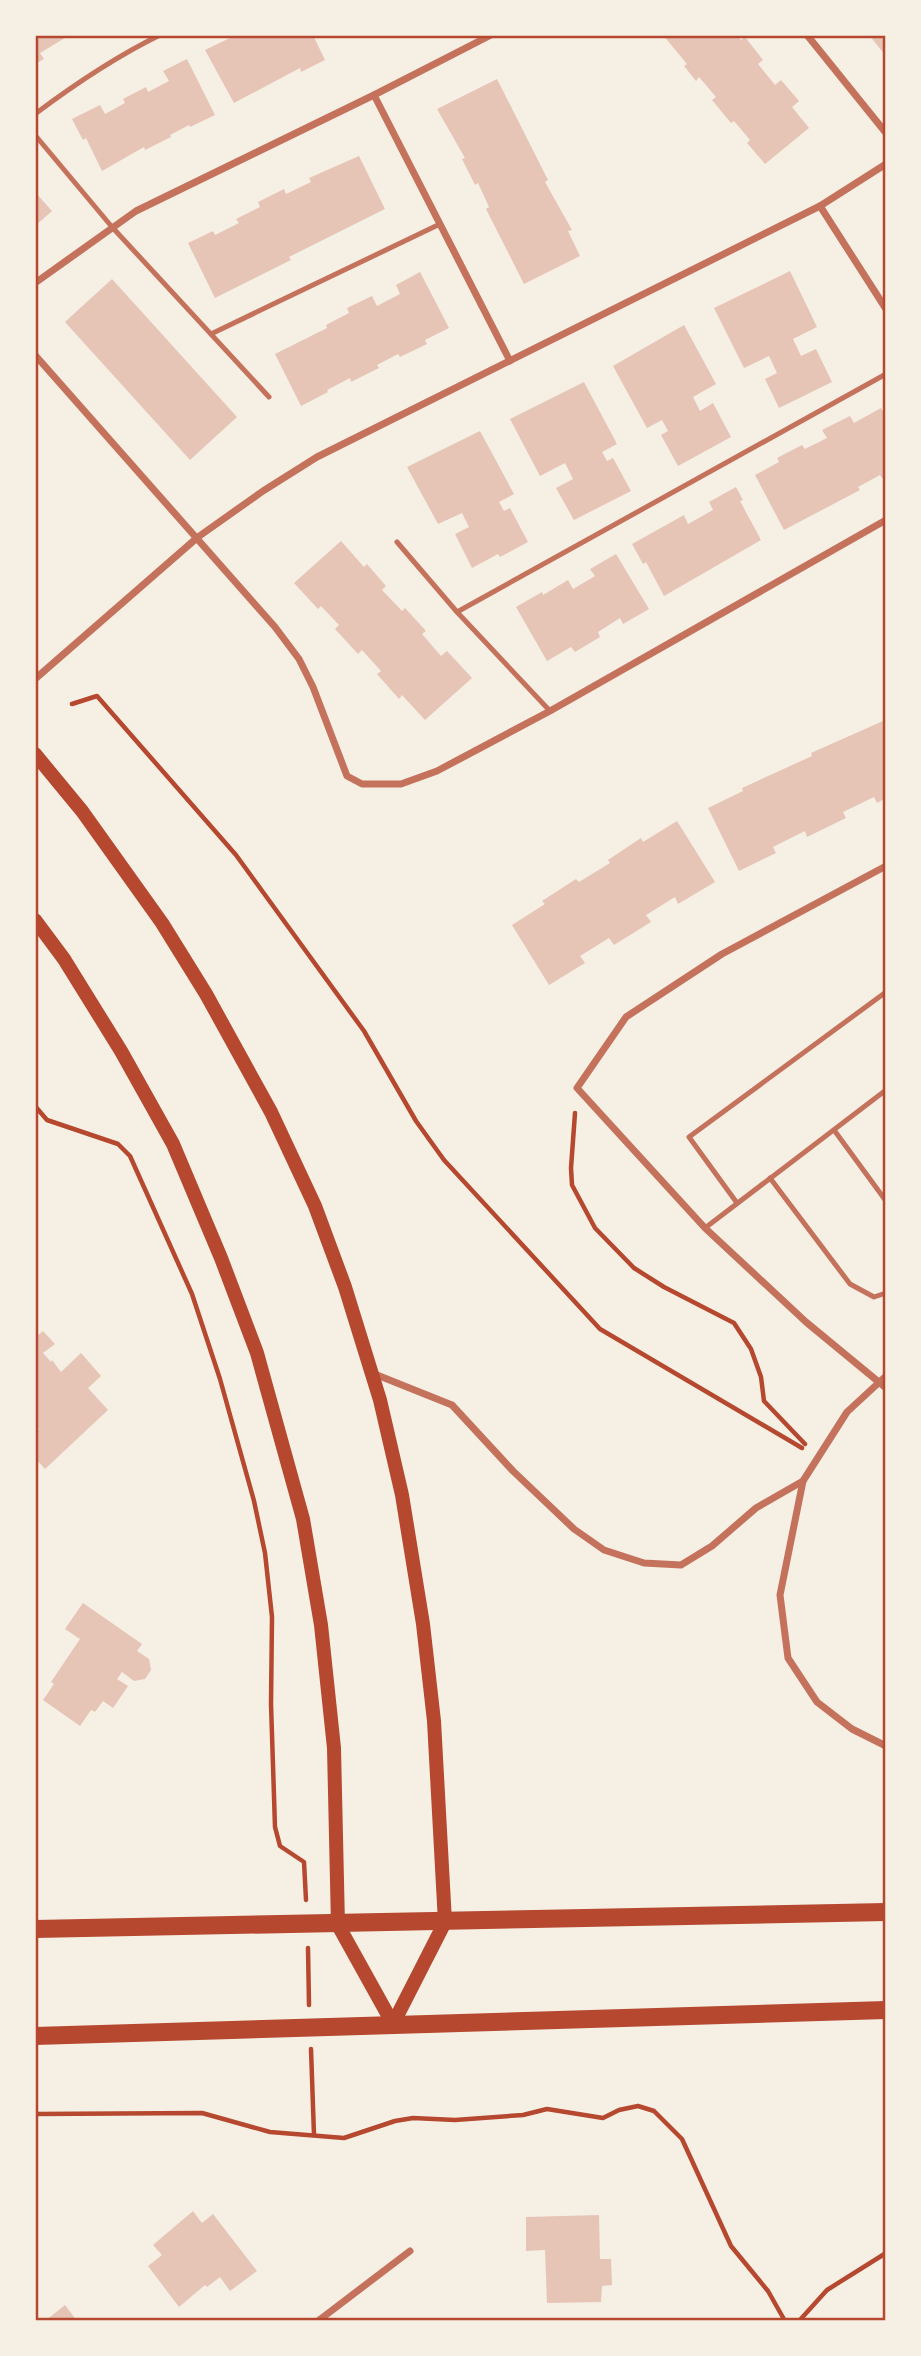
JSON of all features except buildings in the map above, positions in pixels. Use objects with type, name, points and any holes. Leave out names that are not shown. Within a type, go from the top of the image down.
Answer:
[{"type":"main road","points":[[35,754],[82,811],[162,923],[206,995],[271,1112],[315,1206],[345,1287],[372,1373],[402,1495],[423,1625],[434,1721],[446,1922],[393,2024]]},
{"type":"main road","points":[[35,919],[64,959],[121,1051],[173,1144],[257,1353],[303,1519],[321,1625],[334,1748],[338,1925],[393,2024]]},
{"type":"main road","points":[[35,1929],[886,1912]]},
{"type":"main road","points":[[35,2036],[886,2010]]},
{"type":"street","points":[[35,283],[136,211],[491,35]]},
{"type":"street","points":[[807,35],[886,133]]},
{"type":"street","points":[[374,95],[510,361]]},
{"type":"street","points":[[35,680],[198,537],[317,457],[820,206],[886,164]]},
{"type":"street","points":[[820,206],[886,309]]},
{"type":"street","points":[[35,355],[275,626],[299,659],[313,687],[347,776],[362,784],[401,783],[437,771],[550,711],[886,520]]},
{"type":"street","points":[[886,866],[722,954],[626,1017],[577,1088],[705,1228],[806,1322],[886,1388]]},
{"type":"street","points":[[372,1373],[452,1405],[513,1471],[574,1529],[604,1550],[644,1563],[681,1565],[712,1546],[756,1508],[803,1481]]},
{"type":"street","points":[[886,1376],[847,1412],[803,1481],[780,1595],[788,1658],[817,1702],[852,1729],[886,1746]]},
{"type":"street","points":[[318,2321],[410,2251]]},
{"type":"lane","points":[[35,114],[85,76],[160,35]]},
{"type":"lane","points":[[35,135],[112,226],[269,397]]},
{"type":"lane","points":[[211,334],[440,224]]},
{"type":"lane","points":[[457,612],[886,374]]},
{"type":"lane","points":[[397,542],[457,612],[550,711]]},
{"type":"lane","points":[[737,1203],[689,1137],[886,992]]},
{"type":"lane","points":[[705,1228],[886,1090]]},
{"type":"lane","points":[[834,1130],[886,1201]]},
{"type":"lane","points":[[770,1178],[850,1284],[874,1297],[886,1293]]},
{"type":"path","points":[[72,704],[97,696],[236,855],[364,1031],[416,1121],[444,1160],[600,1329],[818,1457]]},
{"type":"path","points":[[577,1088],[572,1185],[595,1228],[634,1268],[734,1324],[751,1349],[761,1377],[764,1401],[818,1457]]},
{"type":"path","points":[[35,1106],[47,1120],[118,1143],[130,1156],[196,1306],[250,1489],[265,1553],[272,1617],[271,1704],[275,1827],[280,1846],[304,1862],[314,2134]]},
{"type":"path","points":[[35,2114],[202,2113],[270,2132],[344,2137],[413,2118],[455,2120],[523,2115],[547,2109],[603,2118],[638,2106],[654,2110],[682,2139],[731,2246],[768,2291],[785,2321]]},
{"type":"path","points":[[799,2321],[827,2290],[886,2253]]}]
